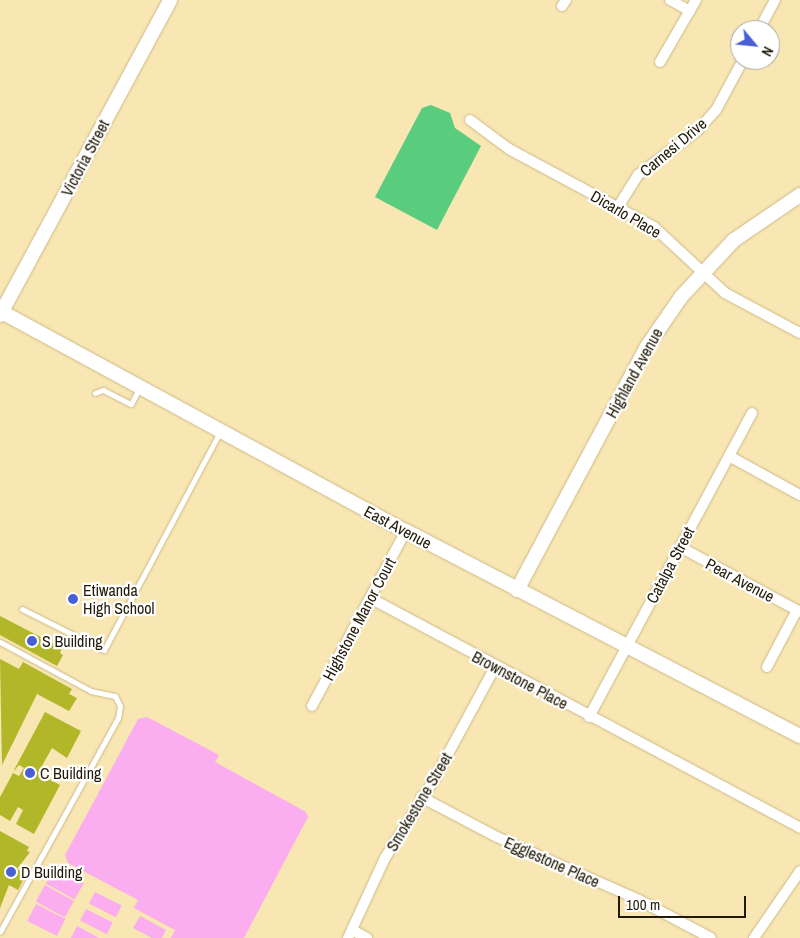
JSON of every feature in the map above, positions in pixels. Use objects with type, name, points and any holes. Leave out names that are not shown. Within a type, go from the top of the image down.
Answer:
[{"type":"main road","name":"Victoria Street","points":[[1,313],[170,0]]},
{"type":"main road","name":"Highland Avenue","points":[[517,590],[646,348],[702,271],[734,240],[800,195]]},
{"type":"main road","name":"East Avenue","points":[[1,313],[517,590],[800,736]]},
{"type":"street","points":[[670,0],[690,11]]},
{"type":"street","points":[[660,62],[696,0]]},
{"type":"street","points":[[764,20],[775,0]]},
{"type":"street","name":"Carnesi Drive","points":[[618,207],[642,171],[698,130],[716,110],[738,70]]},
{"type":"street","name":"Dicarlo Place","points":[[470,120],[509,150],[654,227],[725,293],[800,333]]},
{"type":"street","name":"Catalpa Street","points":[[589,717],[752,413]]},
{"type":"street","points":[[729,456],[800,495]]},
{"type":"street","name":"Highstone Manor Court","points":[[312,706],[406,531]]},
{"type":"street","name":"Pear Avenue","points":[[680,547],[798,611]]},
{"type":"street","name":"Brownstone Place","points":[[370,598],[495,667],[800,828]]},
{"type":"street","points":[[767,667],[798,611]]},
{"type":"street","name":"Smokestone Street","points":[[350,934],[385,858],[421,797],[435,778],[495,667]]},
{"type":"street","name":"Egglestone Place","points":[[421,797],[506,842],[639,900],[711,938]]},
{"type":"street","points":[[754,938],[779,897],[800,871]]},
{"type":"street","points":[[350,934],[368,938]]},
{"type":"lane","points":[[95,393],[103,390],[129,406],[139,388]]},
{"type":"lane","points":[[22,609],[104,650],[132,593],[220,432]]},
{"type":"lane","points":[[0,642],[91,691],[115,696],[120,706],[118,718],[0,932]]},
{"type":"shaded area","points":[[431,105],[450,113],[455,128],[481,146],[437,230],[375,197],[422,108]]},
{"type":"shaded area","points":[[147,717],[219,755],[215,762],[306,812],[308,817],[244,938],[171,938],[175,930],[134,908],[138,900],[68,863],[65,855],[138,719]]},
{"type":"shaded area","points":[[55,867],[84,883],[75,900],[46,884]]},
{"type":"shaded area","points":[[45,885],[74,901],[65,918],[36,902]]},
{"type":"shaded area","points":[[95,892],[122,906],[116,917],[89,904]]},
{"type":"shaded area","points":[[36,904],[65,919],[57,936],[27,921]]},
{"type":"shaded area","points":[[86,909],[113,923],[107,934],[80,921]]},
{"type":"shaded area","points":[[140,916],[166,930],[162,938],[152,938],[133,928]]},
{"type":"shaded area","points":[[77,926],[99,938],[71,938]]},
{"type":"building","name":"S Building","points":[[0,616],[62,648],[60,653],[63,655],[57,666],[0,635]]},
{"type":"building","points":[[0,659],[19,669],[23,662],[72,689],[69,694],[77,698],[69,711],[37,694],[2,765]]},
{"type":"building","name":"C Building","points":[[45,712],[81,731],[67,758],[52,748],[38,773],[60,785],[34,834],[16,824],[23,810],[18,807],[10,821],[0,815],[0,797],[13,773],[19,776],[24,768],[19,765],[13,772]]},
{"type":"building","name":"D Building","points":[[0,831],[29,847],[27,851],[30,852],[17,869],[26,874],[18,890],[9,885],[0,908]]},
{"type":"place","name":"Etiwanda High School","points":[[73,599]]},
{"type":"place","name":"S Building","points":[[32,641]]},
{"type":"place","name":"C Building","points":[[30,773]]},
{"type":"place","name":"D Building","points":[[11,872]]}]
